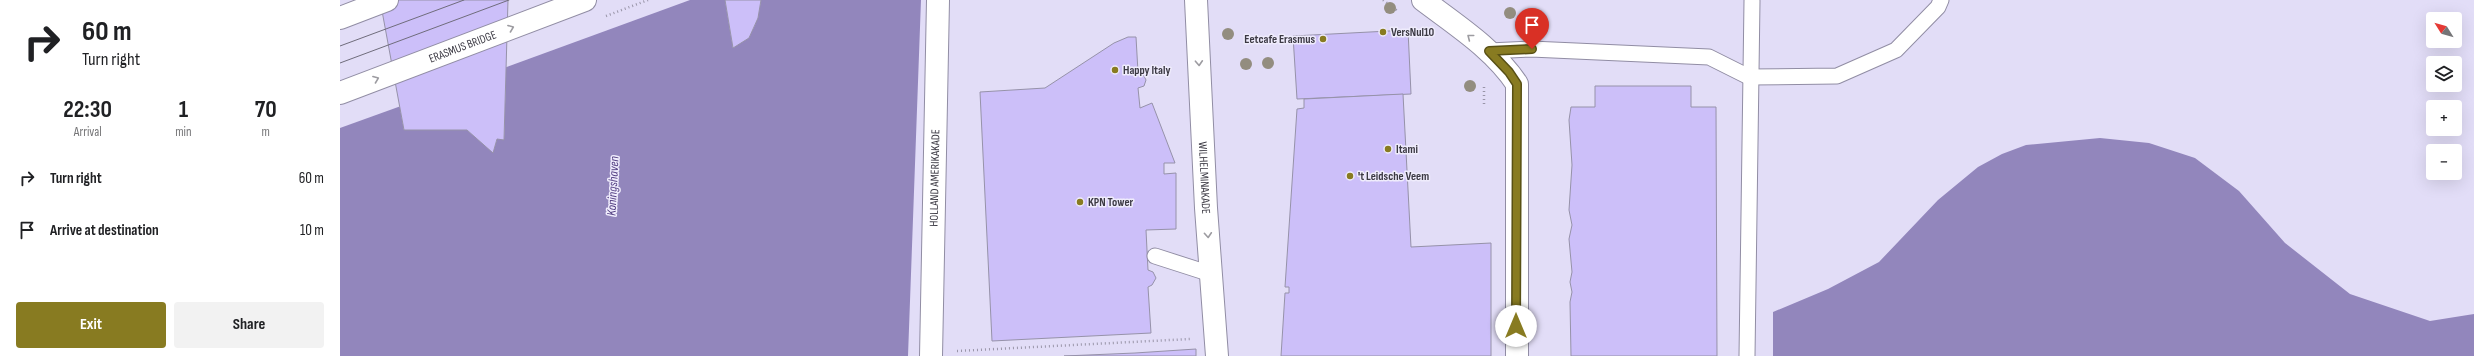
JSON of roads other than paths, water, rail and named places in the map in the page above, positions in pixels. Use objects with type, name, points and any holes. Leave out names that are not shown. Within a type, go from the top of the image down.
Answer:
[{"type":"street","points":[[340,18],[387,0]]},
{"type":"street","name":"ERASMUS BRIDGE","points":[[340,93],[585,0]]},
{"type":"street","name":"HOLLAND AMERIKAKADE","points":[[930,354],[938,0]]},
{"type":"street","name":"WILHELMINAKADE","points":[[1196,0],[1216,347]]},
{"type":"street","points":[[1423,0],[1489,51],[1509,72],[1517,84],[1517,356]]},
{"type":"lane","points":[[1489,51],[1532,49],[1708,57],[1749,77],[1837,76],[1896,50],[1938,7],[1941,0]]},
{"type":"lane","points":[[1747,356],[1749,77],[1752,1]]},
{"type":"lane","points":[[1155,256],[1211,274]]},
{"type":"water","name":"Koningshaven","points":[[340,0],[380,0],[404,130],[467,130],[493,152],[497,139],[504,139],[508,0],[725,0],[733,48],[750,34],[756,23],[761,0],[921,0],[908,356],[340,356]]},
{"type":"water","points":[[2100,138],[2149,143],[2195,158],[2239,191],[2285,243],[2350,294],[2430,321],[2474,314],[2474,356],[1773,356],[1773,312],[1828,289],[1879,262],[1938,200],[1978,167],[2002,154],[2026,145]]},
{"type":"tram line","points":[[340,46],[464,0]]},
{"type":"tram line","points":[[340,63],[509,0]]},
{"type":"place","name":"VersNul10","points":[[1383,32]]},
{"type":"place","name":"Eetcafe Erasmus","points":[[1323,39]]},
{"type":"place","name":"Happy Italy","points":[[1115,70]]},
{"type":"place","name":"Itami","points":[[1388,149]]},
{"type":"place","name":"'t Leidsche Veem","points":[[1350,176]]},
{"type":"place","name":"KPN Tower","points":[[1080,202]]}]
